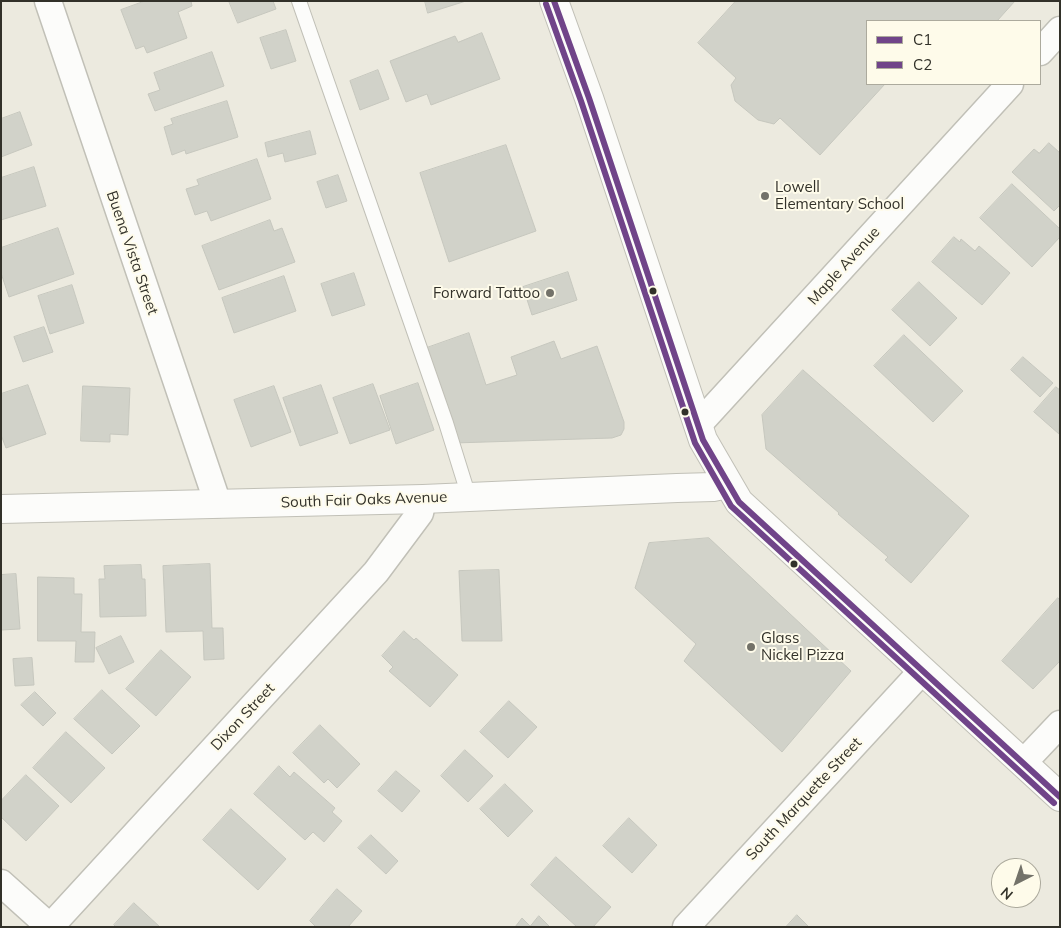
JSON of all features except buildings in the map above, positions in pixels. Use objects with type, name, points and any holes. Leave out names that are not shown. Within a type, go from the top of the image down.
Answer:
[{"type":"street","name":"Buena Vista Street","points":[[48,1],[218,504]]},
{"type":"street","points":[[554,1],[586,90],[703,440],[738,502],[1060,797]]},
{"type":"street","points":[[1041,51],[1060,30]]},
{"type":"street","name":"Maple Avenue","points":[[698,425],[1009,85]]},
{"type":"street","name":"South Fair Oaks Avenue","points":[[1,509],[423,499],[677,488],[727,484]]},
{"type":"street","name":"Dixon Street","points":[[50,927],[376,572],[420,513],[423,499]]},
{"type":"street","name":"South Marquette Street","points":[[686,927],[922,671]]},
{"type":"street","points":[[1023,763],[1060,724]]},
{"type":"street","points":[[1,883],[50,927]]},
{"type":"lane","points":[[299,1],[446,423],[469,497]]},
{"type":"transit line","name":"C1","points":[[554,1],[589,98],[703,440],[739,502],[1060,797]]},
{"type":"transit line","name":"C2","points":[[546,4],[581,101],[695,443],[731,506],[1054,803]]},
{"type":"place","name":"Lowell Elementary School","points":[[765,196]]},
{"type":"place","name":"Forward Tattoo","points":[[550,293]]},
{"type":"place","name":"Glass Nickel Pizza","points":[[751,647]]}]
